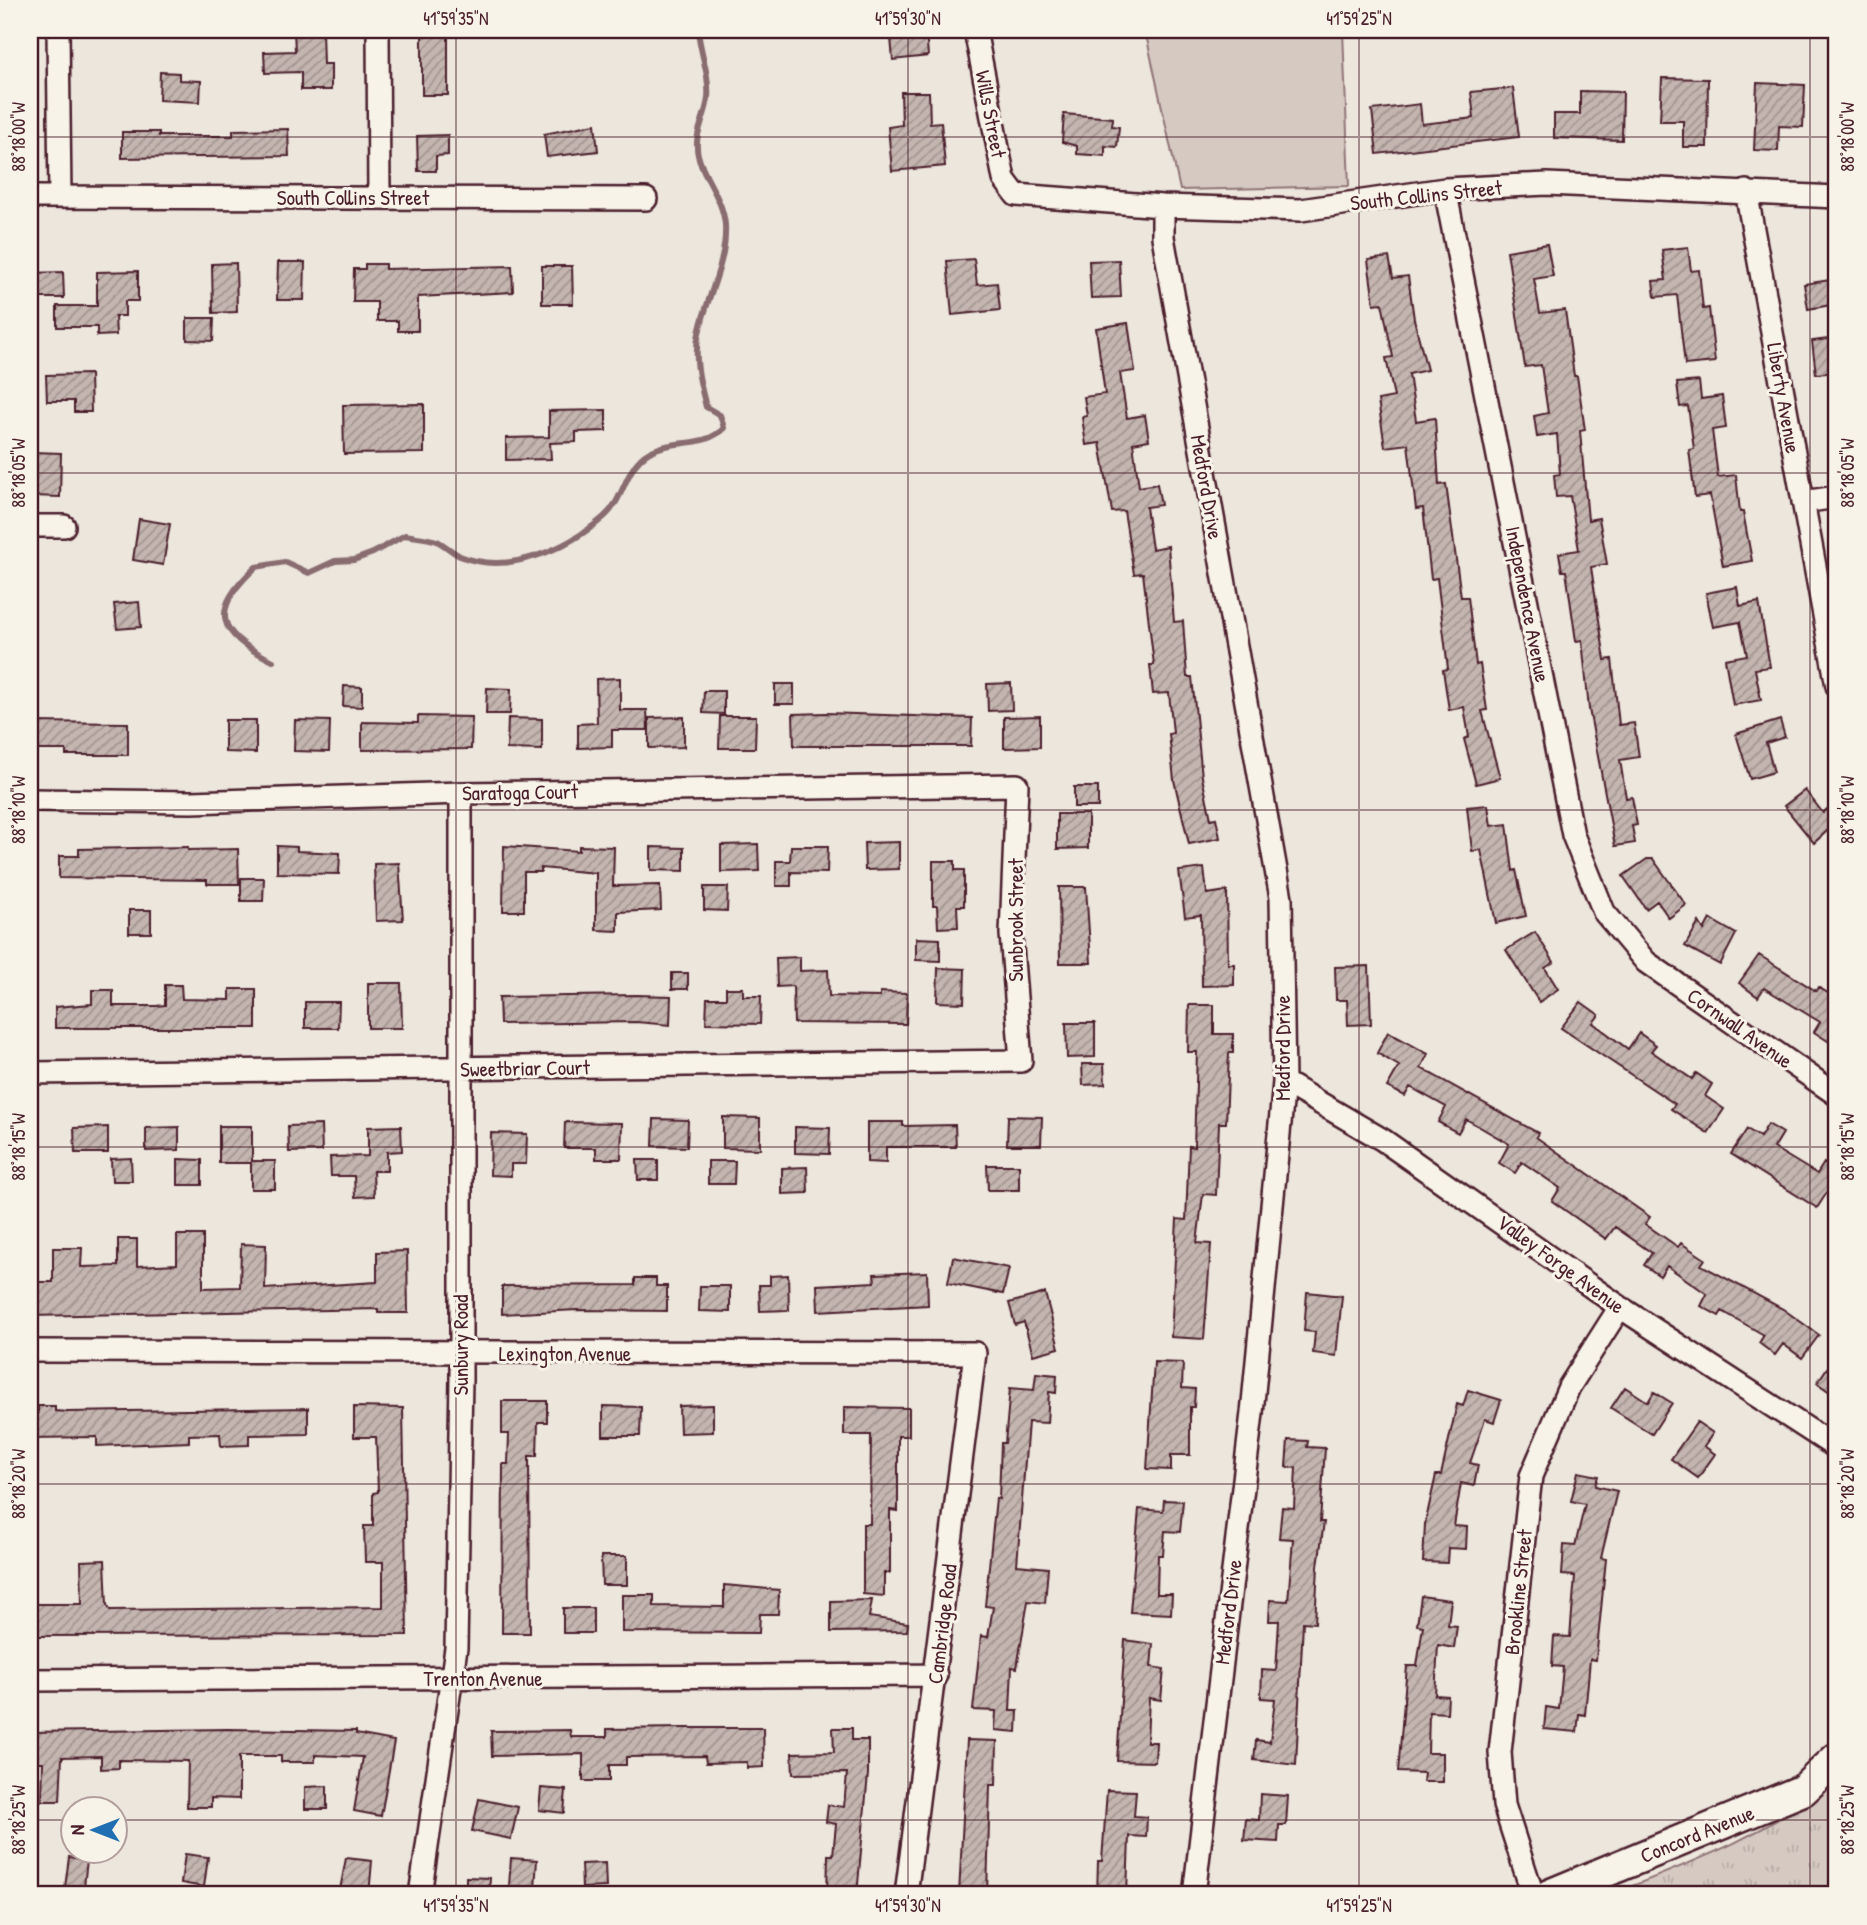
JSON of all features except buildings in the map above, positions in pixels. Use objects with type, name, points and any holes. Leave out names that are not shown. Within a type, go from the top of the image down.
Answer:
[{"type":"street","points":[[58,30],[60,197]]},
{"type":"street","points":[[377,30],[379,198]]},
{"type":"street","name":"Wills Street","points":[[975,30],[1004,179],[1016,195]]},
{"type":"street","name":"South Collins Street","points":[[1016,195],[1163,206],[1301,210],[1445,189],[1547,184],[1837,197]]},
{"type":"street","name":"Independence Avenue","points":[[1445,189],[1573,835],[1604,912],[1646,962],[1678,984]]},
{"type":"street","name":"Liberty Avenue","points":[[1746,191],[1837,686]]},
{"type":"street","name":"South Collins Street","points":[[30,197],[646,199]]},
{"type":"street","name":"Medford Drive","points":[[1163,206],[1163,237],[1280,898],[1284,1082],[1252,1413],[1194,1895]]},
{"type":"street","points":[[1803,502],[1837,497]]},
{"type":"street","points":[[30,526],[64,526]]},
{"type":"street","name":"Saratoga Court","points":[[30,800],[192,802],[461,793],[1010,785]]},
{"type":"street","name":"Sunbrook Street","points":[[1010,785],[1017,785],[1011,934],[1021,1061]]},
{"type":"street","name":"Sunbury Road","points":[[420,1895],[454,1678],[461,1352],[461,793]]},
{"type":"street","name":"Cornwall Avenue","points":[[1678,984],[1837,1095]]},
{"type":"street","name":"Sweetbriar Court","points":[[30,1073],[1021,1061]]},
{"type":"street","name":"Valley Forge Avenue","points":[[1284,1082],[1383,1140],[1620,1307],[1837,1448]]},
{"type":"street","name":"Brookline Street","points":[[1532,1895],[1504,1805],[1500,1752],[1531,1476],[1569,1387],[1620,1307]]},
{"type":"street","name":"Lexington Avenue","points":[[30,1351],[975,1353]]},
{"type":"street","name":"Cambridge Road","points":[[906,1895],[975,1353]]},
{"type":"street","name":"Trenton Avenue","points":[[30,1681],[936,1675]]},
{"type":"street","name":"Concord Avenue","points":[[1549,1895],[1803,1790],[1837,1758]]},
{"type":"green space","points":[[1145,30],[1343,30],[1349,186],[1180,190]]},
{"type":"green space","points":[[1837,1780],[1837,1895],[1609,1895],[1728,1846],[1782,1817]]},
{"type":"waterway","points":[[273,661],[240,641],[230,631],[226,620],[226,609],[231,596],[256,567],[285,562],[309,573],[335,561],[354,560],[373,553],[405,535],[437,541],[460,556],[478,561],[498,563],[536,556],[573,539],[604,517],[616,502],[633,469],[645,455],[665,446],[706,439],[724,428],[720,415],[706,407],[697,361],[697,342],[702,319],[720,266],[725,239],[724,215],[698,155],[698,133],[708,98],[698,30]]}]
